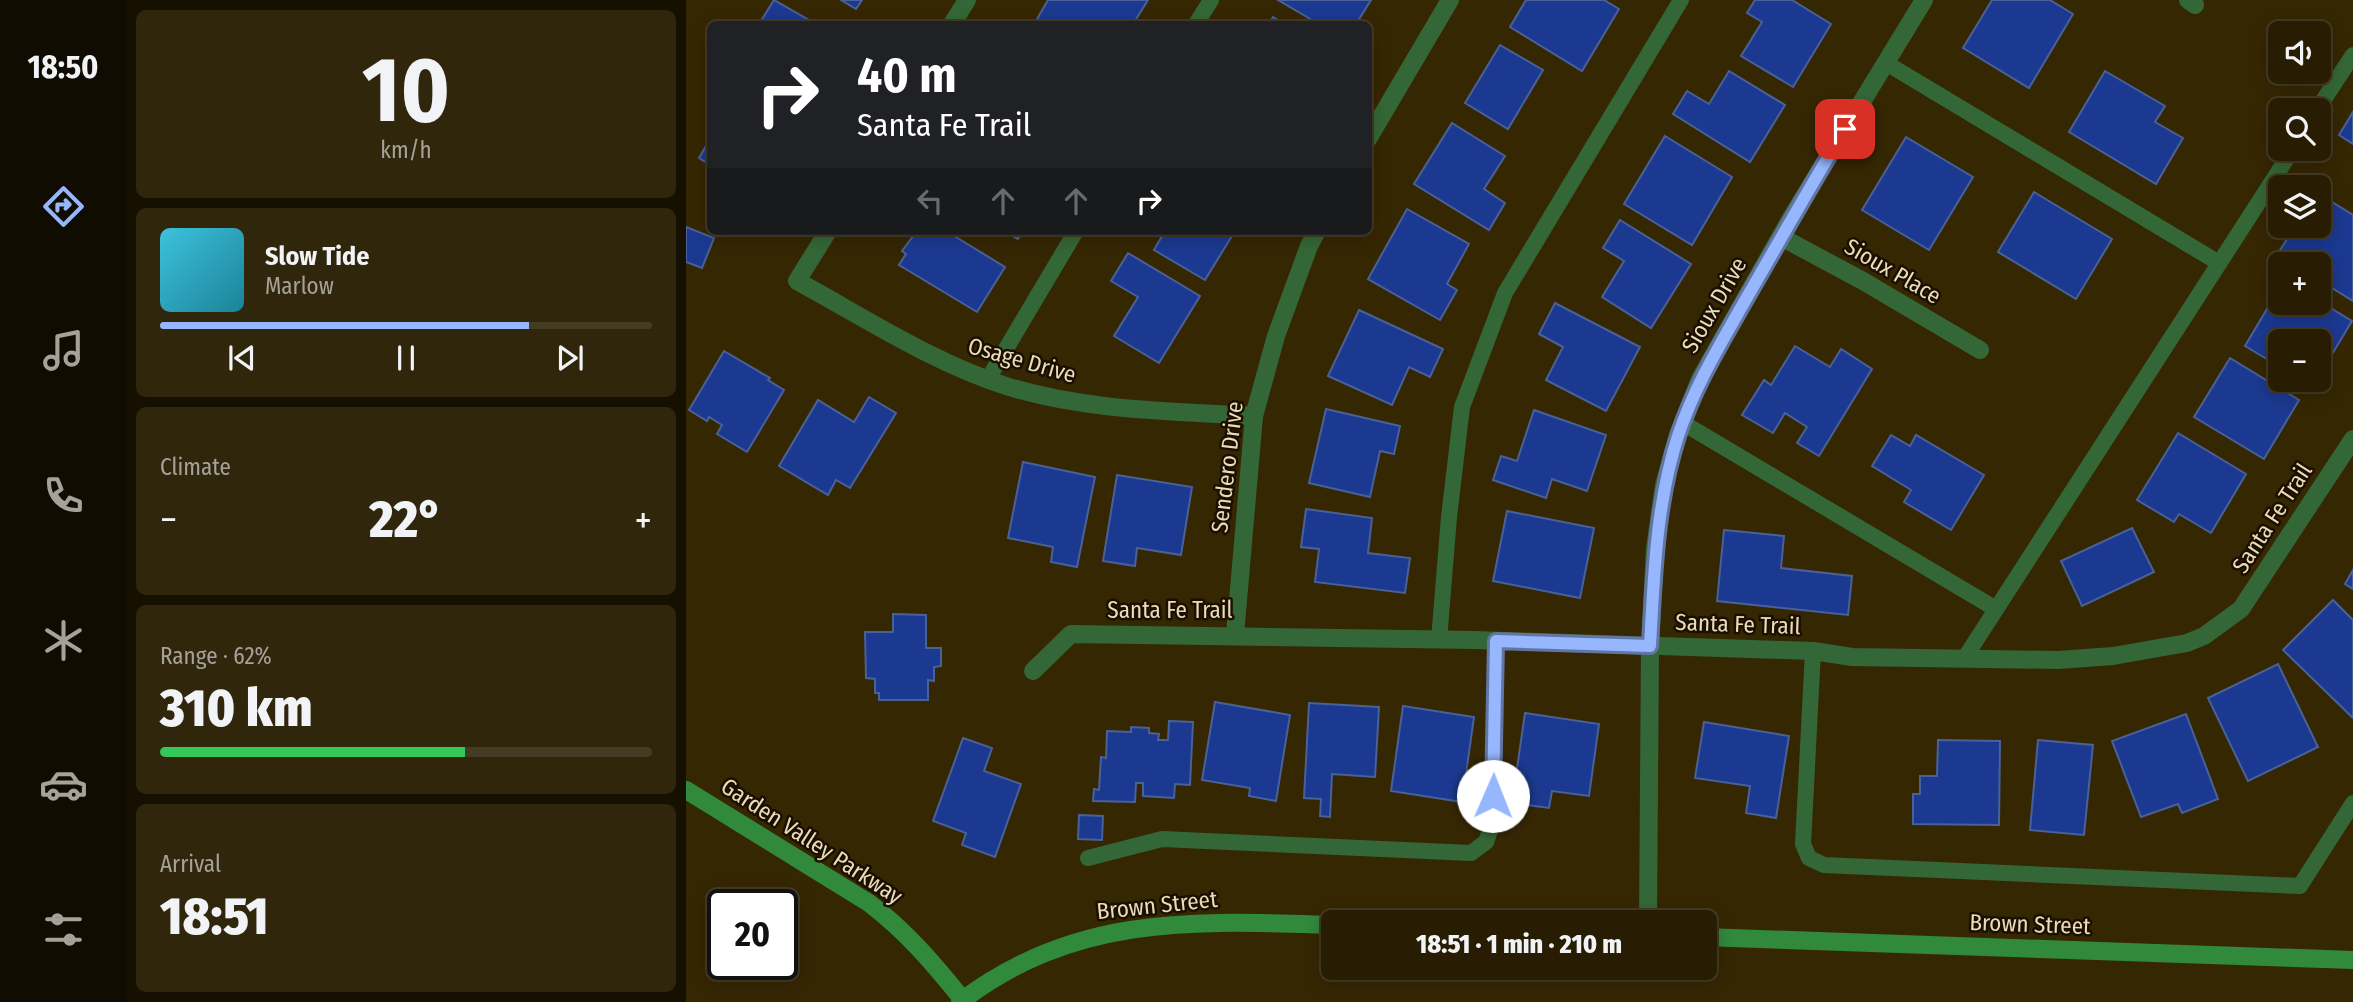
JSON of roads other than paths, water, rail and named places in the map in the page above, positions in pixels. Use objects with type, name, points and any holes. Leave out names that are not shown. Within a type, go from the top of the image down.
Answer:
[{"type":"main road","name":"Garden Valley Parkway","points":[[686,790],[869,903],[921,948],[961,1001]]},
{"type":"main road","name":"Brown Street","points":[[961,1001],[985,984],[1032,958],[1109,932],[1203,922],[1321,925]]},
{"type":"main road","name":"Brown Street","points":[[1717,937],[2353,960]]},
{"type":"street","points":[[954,21],[967,0]]},
{"type":"street","points":[[1372,132],[1450,0]]},
{"type":"street","name":"Sioux Drive","points":[[1648,910],[1650,646],[1657,535],[1664,485],[1700,379],[1781,237],[1924,0]]},
{"type":"street","name":"Osage Drive","points":[[826,235],[797,281],[945,362],[988,379],[1063,401],[1254,416]]},
{"type":"street","name":"Sendero Drive","points":[[1236,635],[1254,416],[1276,336],[1315,235]]},
{"type":"street","name":"Sioux Place","points":[[1781,237],[1863,281],[1980,350]]},
{"type":"street","name":"Santa Fe Trail","points":[[1033,671],[1071,634],[1439,639],[1813,651],[1852,657],[2058,660],[2113,656],[2187,643],[2204,636],[2241,609],[2353,439]]},
{"type":"lane","points":[[1198,21],[1211,0]]},
{"type":"lane","points":[[1439,639],[1462,407],[1506,293],[1681,0]]},
{"type":"lane","points":[[2325,98],[2353,55]]},
{"type":"lane","points":[[1885,63],[2219,263]]},
{"type":"lane","points":[[1964,659],[2284,161]]},
{"type":"lane","points":[[988,379],[1074,235]]},
{"type":"lane","points":[[1683,423],[1996,608]]},
{"type":"lane","points":[[1088,859],[1162,839],[1471,853],[1486,842],[1493,822],[1496,641]]},
{"type":"lane","points":[[1813,651],[1803,844],[1809,858],[1824,866],[2300,886],[2353,803]]}]
